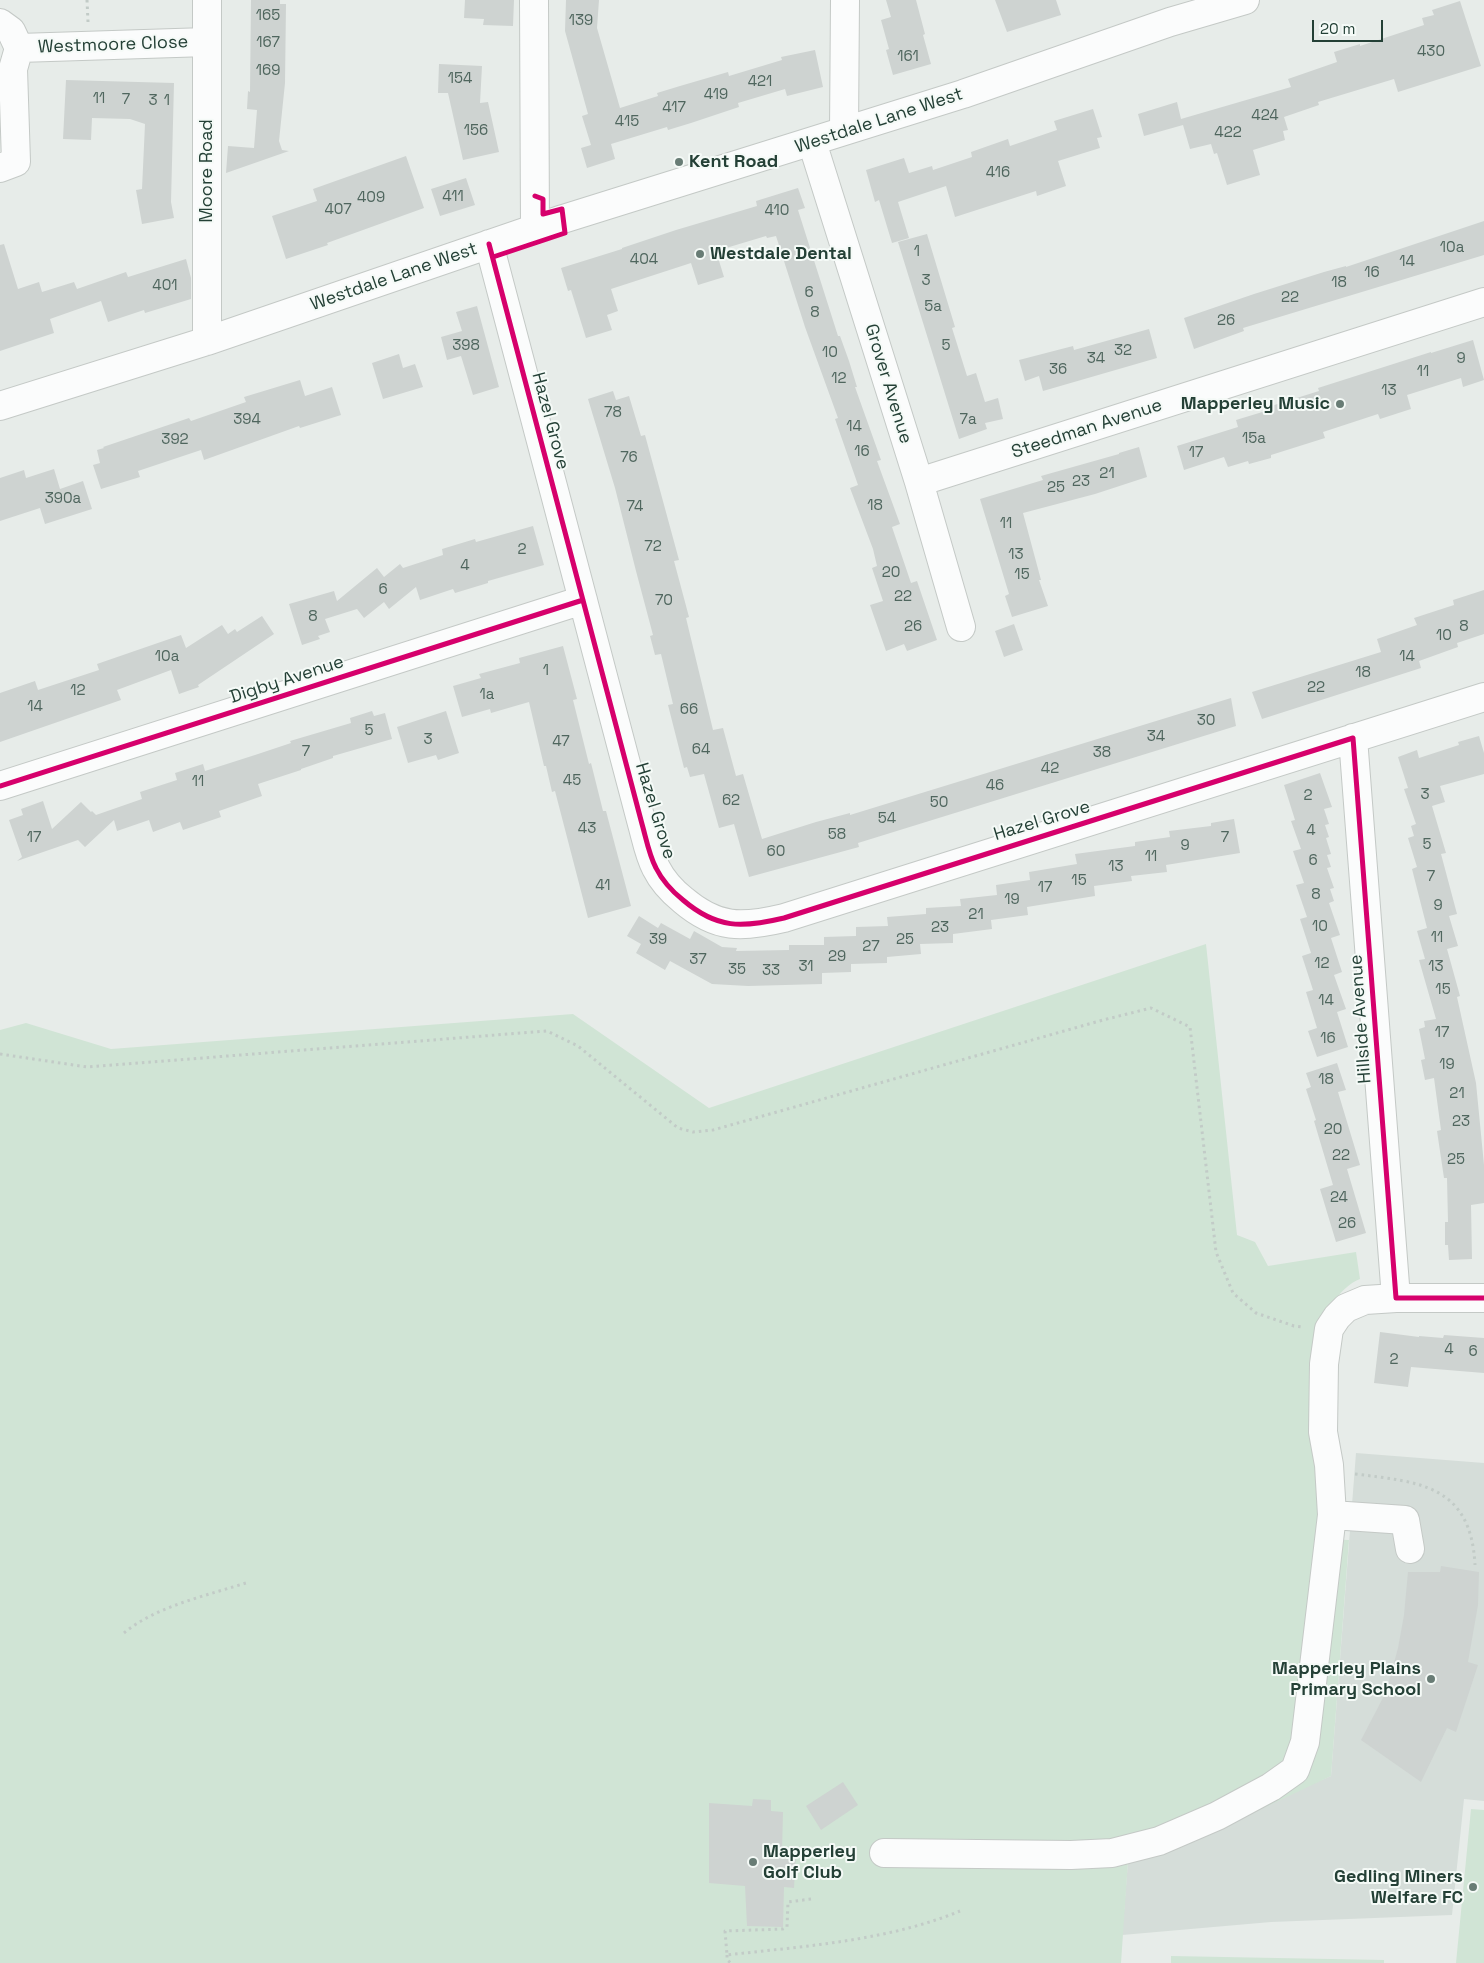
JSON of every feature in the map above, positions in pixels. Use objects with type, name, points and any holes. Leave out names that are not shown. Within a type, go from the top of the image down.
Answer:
[{"type":"street","points":[[534,0],[535,228]]},
{"type":"street","points":[[844,131],[845,0]]},
{"type":"street","name":"Westdale Lane West","points":[[0,406],[207,341],[535,228],[963,94],[1170,11],[1245,0]]},
{"type":"street","name":"Westmoore Close","points":[[0,23],[11,31],[19,48],[13,69],[16,162],[0,168]]},
{"type":"street","points":[[110,28],[207,23]]},
{"type":"street","name":"Westmoore Close","points":[[19,48],[207,23]]},
{"type":"street","name":"Moore Road","points":[[207,23],[207,341]]},
{"type":"street","name":"Grover Avenue","points":[[812,142],[919,482],[961,627]]},
{"type":"street","name":"Hazel Grove","points":[[489,244],[642,824],[656,868],[676,894],[699,914],[725,923],[756,924],[784,918],[1484,696]]},
{"type":"street","name":"Steedman Avenue","points":[[919,482],[1484,302]]},
{"type":"street","name":"Digby Avenue","points":[[0,786],[583,600]]},
{"type":"street","name":"Hillside Avenue","points":[[1353,738],[1396,1298]]},
{"type":"street","points":[[884,1853],[1071,1855],[1112,1853],[1159,1841],[1217,1816],[1271,1787],[1296,1770],[1305,1742],[1332,1515],[1329,1465],[1323,1432],[1324,1364],[1329,1329],[1346,1308],[1365,1300],[1484,1298]]},
{"type":"street","points":[[1332,1515],[1405,1520],[1410,1549]]},
{"type":"path","points":[[0,1054],[87,1066],[547,1031],[578,1046],[678,1128],[693,1132],[712,1130],[1151,1008],[1190,1027],[1216,1252],[1233,1293],[1256,1313],[1272,1319],[1294,1326],[1329,1329]]},
{"type":"path","points":[[1354,1474],[1411,1481],[1438,1491],[1453,1504],[1466,1522],[1474,1544],[1475,1565]]},
{"type":"path","points":[[124,1633],[137,1621],[154,1613],[249,1582]]},
{"type":"path","points":[[731,1963],[727,1960],[725,1931],[783,1929],[787,1927],[788,1902],[811,1899]]},
{"type":"path","points":[[727,1955],[846,1942],[936,1921],[960,1911]]},
{"type":"shaded area","points":[[1356,1453],[1484,1463],[1484,1801],[1464,1799],[1452,1915],[1271,1922],[1122,1935],[1128,1861],[1331,1776]]},
{"type":"green space","points":[[1206,944],[1237,1235],[1255,1242],[1268,1266],[1356,1252],[1360,1279],[1353,1282],[1343,1291],[1323,1320],[1320,1487],[1322,1539],[1349,1540],[1331,1776],[1188,1844],[1128,1861],[1121,1963],[0,1963],[0,1030],[26,1023],[111,1049],[573,1014],[709,1108]]},
{"type":"green space","name":"Gedling Miners Welfare FC","points":[[1471,1809],[1484,1810],[1484,1963],[1456,1963]]},
{"type":"green space","points":[[1171,1956],[1384,1960],[1384,1963],[1171,1963]]},
{"type":"building","points":[[251,0],[280,0],[280,4],[286,4],[285,83],[279,141],[282,150],[289,151],[226,173],[228,146],[254,148],[257,110],[247,109],[248,91],[250,92]]},
{"type":"building","points":[[465,0],[514,0],[513,26],[483,25],[484,19],[464,18]]},
{"type":"building","points":[[566,0],[599,0],[597,28],[620,108],[658,96],[657,93],[680,86],[728,72],[729,76],[782,60],[781,57],[815,50],[823,87],[787,96],[785,89],[738,103],[739,107],[691,123],[668,130],[667,127],[611,144],[615,159],[587,168],[581,148],[591,145],[582,116],[588,114],[565,31]]},
{"type":"building","points":[[886,0],[916,0],[931,64],[893,75],[886,50],[889,49],[881,20],[891,17]]},
{"type":"building","points":[[995,0],[1056,0],[1061,15],[1007,32]]},
{"type":"building","points":[[1460,1],[1481,66],[1398,92],[1394,79],[1318,102],[1319,105],[1284,117],[1288,130],[1283,131],[1285,140],[1253,150],[1260,175],[1227,185],[1217,153],[1214,154],[1211,144],[1190,149],[1183,125],[1144,136],[1138,114],[1177,102],[1181,119],[1291,87],[1288,79],[1337,62],[1334,52],[1360,44],[1360,46],[1424,25],[1422,18],[1434,15],[1432,10]]},
{"type":"building","points":[[439,64],[482,66],[480,103],[488,102],[499,152],[463,160],[448,93],[438,93]]},
{"type":"building","points":[[66,80],[174,83],[171,202],[174,218],[142,224],[136,190],[142,189],[145,124],[130,119],[92,118],[91,140],[63,139]]},
{"type":"building","points":[[1093,109],[1102,137],[1097,138],[1100,148],[1058,161],[1066,186],[1037,196],[1036,191],[955,217],[946,186],[898,202],[909,238],[892,243],[879,200],[875,202],[866,170],[904,158],[909,173],[932,166],[933,170],[972,157],[971,152],[1008,139],[1010,146],[1057,130],[1054,121]]},
{"type":"building","points":[[406,156],[424,208],[286,259],[272,216],[317,201],[313,189]]},
{"type":"building","points":[[466,178],[475,205],[440,216],[431,189]]},
{"type":"building","points":[[798,188],[805,208],[798,210],[838,336],[840,336],[849,361],[857,387],[855,387],[881,460],[877,461],[900,524],[892,527],[911,583],[917,581],[937,640],[907,651],[904,644],[886,651],[870,605],[883,601],[872,568],[877,566],[873,549],[850,488],[858,485],[835,419],[838,418],[805,327],[776,236],[767,238],[766,236],[716,251],[724,277],[698,285],[691,263],[611,289],[618,311],[607,315],[612,330],[586,338],[571,290],[568,291],[561,268],[676,230],[757,206],[756,201]]},
{"type":"building","points":[[1484,221],[1484,255],[1243,328],[1244,331],[1194,349],[1184,318]]},
{"type":"building","points":[[927,234],[955,327],[952,328],[967,376],[976,373],[985,402],[998,398],[1003,419],[985,423],[987,429],[959,439],[898,242]]},
{"type":"building","points":[[4,244],[18,289],[39,282],[42,292],[74,282],[77,289],[126,272],[128,277],[186,259],[191,278],[191,299],[145,313],[144,310],[108,322],[101,301],[50,319],[54,333],[0,351],[0,245]]},
{"type":"building","points":[[477,306],[499,387],[473,395],[461,356],[447,360],[441,337],[462,331],[456,312]]},
{"type":"building","points":[[1149,329],[1157,358],[1043,391],[1039,376],[1025,381],[1019,360],[1073,346],[1074,350]]},
{"type":"building","points":[[1473,340],[1484,380],[1463,387],[1461,378],[1407,395],[1411,409],[1380,419],[1378,414],[1323,432],[1325,438],[1271,455],[1271,458],[1249,464],[1248,461],[1228,467],[1224,457],[1184,470],[1177,446],[1238,427],[1236,420],[1269,410],[1268,407],[1319,391],[1318,388]]},
{"type":"building","points":[[399,354],[403,368],[415,364],[423,387],[383,399],[372,363]]},
{"type":"building","points":[[300,380],[305,396],[332,387],[341,415],[300,428],[299,426],[204,460],[201,450],[138,471],[140,477],[101,489],[93,465],[100,463],[97,450],[189,418],[191,421],[246,402],[244,397]]},
{"type":"building","points":[[613,391],[616,400],[629,396],[641,436],[645,435],[679,560],[674,561],[689,617],[686,618],[713,730],[723,728],[736,776],[743,774],[762,839],[816,822],[850,813],[850,815],[1231,698],[1236,726],[858,843],[859,847],[749,877],[734,824],[719,828],[704,774],[690,777],[687,767],[684,768],[668,705],[673,704],[661,654],[655,655],[650,636],[653,635],[615,488],[588,399]]},
{"type":"building","points":[[1139,447],[1147,477],[1095,494],[1023,513],[1041,580],[1039,580],[1048,606],[1012,617],[1005,596],[1009,594],[980,499],[1043,480],[1041,476]]},
{"type":"building","points":[[54,469],[60,489],[83,481],[92,509],[45,524],[40,508],[0,521],[0,478],[24,470],[26,478]]},
{"type":"building","points":[[533,526],[544,565],[488,581],[488,583],[455,593],[453,589],[420,600],[416,587],[389,609],[384,602],[364,618],[357,609],[325,619],[330,632],[318,636],[320,639],[302,645],[289,604],[334,591],[337,601],[377,568],[384,577],[400,564],[403,568],[443,555],[442,549],[475,539],[476,542]]},
{"type":"building","points":[[1484,590],[1484,634],[1457,643],[1458,647],[1419,661],[1421,668],[1262,719],[1252,692],[1381,652],[1377,639],[1417,625],[1414,618],[1454,605],[1453,600]]},
{"type":"building","points":[[262,616],[274,634],[198,685],[199,687],[179,694],[171,670],[117,690],[121,700],[0,742],[0,693],[35,681],[38,690],[99,670],[97,664],[181,635],[186,648],[222,625],[228,634],[235,629],[237,632]]},
{"type":"building","points":[[1014,624],[1023,650],[1004,657],[995,631]]},
{"type":"building","points":[[563,646],[577,699],[573,700],[589,764],[591,763],[603,811],[606,811],[631,906],[588,918],[555,791],[552,792],[546,766],[544,766],[529,702],[491,713],[490,709],[462,717],[453,686],[481,678],[479,674],[520,663],[519,658]]},
{"type":"building","points":[[372,711],[374,716],[385,713],[392,739],[333,756],[333,758],[301,770],[258,784],[262,796],[219,811],[221,817],[183,830],[180,822],[153,832],[149,820],[117,831],[114,820],[85,847],[78,840],[17,861],[22,857],[9,820],[23,815],[21,809],[43,801],[52,829],[81,802],[96,815],[142,799],[140,792],[177,780],[175,773],[203,764],[205,771],[291,743],[290,741],[351,723],[350,718]]},
{"type":"building","points":[[446,711],[459,753],[438,760],[436,755],[408,763],[397,727]]},
{"type":"building","points":[[1479,736],[1484,753],[1484,774],[1440,786],[1445,802],[1432,806],[1446,853],[1441,854],[1457,914],[1449,916],[1458,946],[1447,949],[1460,996],[1457,997],[1476,1083],[1484,1165],[1484,1203],[1471,1205],[1472,1259],[1449,1260],[1448,1245],[1445,1245],[1445,1222],[1448,1222],[1447,1178],[1444,1178],[1437,1131],[1441,1130],[1434,1078],[1425,1080],[1421,1060],[1425,1059],[1419,1029],[1425,1027],[1424,1021],[1436,1019],[1419,960],[1425,959],[1417,931],[1427,928],[1412,869],[1417,867],[1408,838],[1414,836],[1411,826],[1416,824],[1404,789],[1408,788],[1398,757],[1417,750],[1419,758],[1459,745],[1458,742]]},
{"type":"building","points":[[1320,773],[1332,807],[1324,809],[1329,824],[1325,825],[1329,837],[1326,838],[1331,854],[1327,855],[1331,867],[1327,868],[1334,888],[1330,889],[1334,901],[1329,903],[1340,935],[1331,938],[1342,972],[1334,975],[1346,1009],[1337,1012],[1348,1047],[1317,1057],[1308,1031],[1317,1028],[1306,992],[1313,990],[1302,956],[1311,953],[1300,919],[1307,917],[1296,885],[1304,883],[1293,851],[1301,849],[1291,821],[1295,820],[1284,785]]},
{"type":"building","points":[[1234,819],[1240,853],[1166,865],[1167,872],[1131,876],[1132,881],[1094,886],[1095,896],[1027,907],[1028,915],[991,920],[992,929],[953,934],[953,943],[920,944],[921,954],[887,957],[887,963],[851,964],[851,972],[822,973],[822,984],[748,986],[712,984],[670,961],[665,970],[636,953],[641,944],[627,936],[639,916],[658,928],[661,923],[690,939],[694,931],[722,947],[737,948],[736,951],[789,950],[789,945],[824,945],[824,937],[856,936],[856,927],[888,926],[887,917],[926,914],[926,908],[961,906],[960,899],[997,895],[996,885],[1030,880],[1029,872],[1077,864],[1075,854],[1135,846],[1135,842],[1170,837],[1169,831],[1211,826],[1211,823]]},
{"type":"building","points":[[1337,1063],[1346,1090],[1338,1092],[1360,1165],[1347,1169],[1366,1233],[1336,1242],[1320,1189],[1333,1185],[1306,1089],[1311,1087],[1306,1073]]},
{"type":"building","points":[[1380,1332],[1419,1337],[1443,1338],[1444,1335],[1484,1338],[1484,1373],[1411,1367],[1408,1387],[1374,1383]]},
{"type":"building","name":"Mapperley Plains Primary School","points":[[1441,1566],[1479,1572],[1478,1605],[1468,1662],[1478,1665],[1456,1732],[1447,1728],[1421,1782],[1361,1740],[1386,1692],[1398,1648],[1404,1615],[1408,1572],[1440,1572]]},
{"type":"building","points":[[843,1782],[858,1805],[821,1830],[806,1806]]},
{"type":"building","name":"Mapperley Golf Club","points":[[753,1799],[771,1800],[771,1811],[783,1812],[782,1852],[796,1853],[794,1888],[784,1887],[783,1927],[747,1926],[745,1886],[709,1883],[709,1803],[752,1806]]},
{"type":"cycle path","points":[[493,257],[565,233],[562,209],[543,214],[543,199],[535,196]]},
{"type":"cycle path","points":[[489,244],[648,846],[658,872],[672,890],[695,910],[719,921],[743,924],[784,918],[1353,738],[1396,1298],[1484,1298]]},
{"type":"cycle path","points":[[0,786],[583,600]]},
{"type":"place","name":"Kent Road","points":[[679,162]]},
{"type":"place","name":"Westdale Dental","points":[[700,254]]},
{"type":"place","name":"Mapperley Music","points":[[1340,404]]},
{"type":"place","name":"Mapperley Plains Primary School","points":[[1431,1679]]},
{"type":"place","name":"Mapperley Golf Club","points":[[753,1862]]},
{"type":"place","name":"Gedling Miners Welfare FC","points":[[1473,1887]]}]
